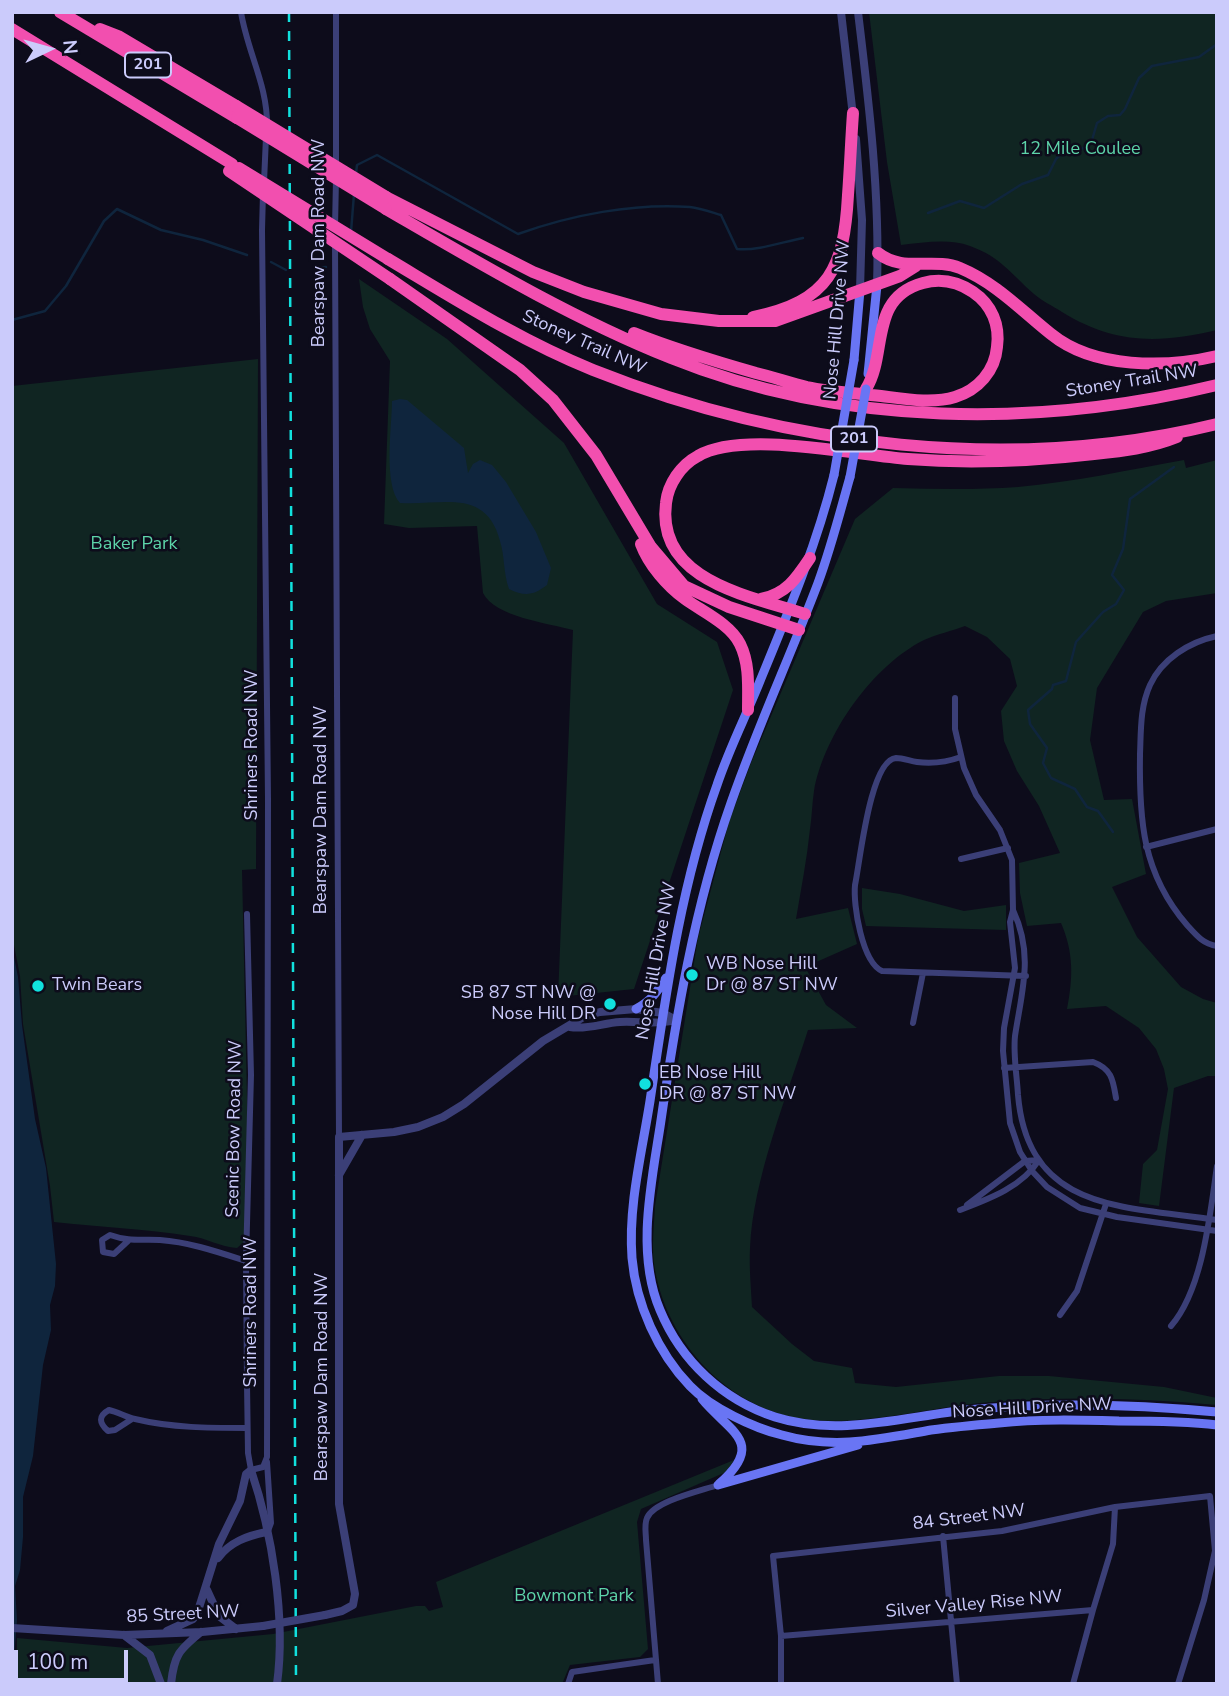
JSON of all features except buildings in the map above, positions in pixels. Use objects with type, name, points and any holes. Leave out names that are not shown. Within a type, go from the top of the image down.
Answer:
[{"type":"highway","name":"Stoney Trail NW","points":[[60,12],[237,112],[514,283],[580,318],[673,359],[743,383],[816,400],[913,412],[1001,415],[1046,413],[1141,401],[1217,385]]},
{"type":"highway","name":"Stoney Trail NW","points":[[12,29],[231,168],[503,326],[591,369],[707,409],[802,432],[904,445],[1004,448],[1102,443],[1217,424]]},
{"type":"highway","points":[[719,321],[749,318],[784,308],[814,292],[833,271],[844,246],[853,113]]},
{"type":"highway","points":[[231,168],[434,308],[520,370],[553,400],[596,455],[651,547],[684,586],[729,607],[799,629]]},
{"type":"highway","points":[[386,203],[501,257],[584,292],[661,314],[719,321],[775,321],[900,276],[916,265]]},
{"type":"highway","points":[[878,253],[890,261],[916,265],[941,264],[959,268],[993,286],[1054,337],[1090,354],[1147,363],[1217,356]]},
{"type":"highway","points":[[580,318],[617,327],[679,351],[806,387],[924,400],[953,398],[984,380],[996,356],[996,324],[991,309],[981,297],[956,283],[932,281],[915,285],[895,300],[887,313],[880,329],[872,363],[873,377],[866,389]]},
{"type":"highway","points":[[805,614],[729,590],[703,577],[679,556],[673,546],[667,523],[667,498],[680,471],[699,455],[726,446],[763,444],[911,460],[1025,460],[1160,444],[1200,428]]},
{"type":"highway","points":[[621,495],[653,567],[682,597],[714,618],[739,642],[747,665],[748,710]]},
{"type":"highway","points":[[760,599],[783,592],[810,558]]},
{"type":"main road","name":"Nose Hill Drive NW","points":[[872,363],[877,285]]},
{"type":"main road","name":"Nose Hill Drive NW","points":[[860,290],[854,360],[834,475],[823,519],[790,609],[723,767],[689,874],[668,973],[634,1213],[632,1257],[637,1286],[663,1350],[688,1384],[698,1394],[753,1425],[783,1436],[815,1441],[866,1442],[1003,1422],[1072,1420],[1192,1422],[1217,1425]]},
{"type":"main road","name":"Nose Hill Drive NW","points":[[866,389],[850,477],[827,555],[750,750],[698,913],[676,1020],[653,1174],[648,1227],[649,1263],[659,1308],[679,1346],[702,1374],[741,1402],[777,1418],[819,1425],[846,1426],[1015,1406],[1163,1407],[1217,1412]]},
{"type":"main road","points":[[636,1009],[648,1003],[668,973]]},
{"type":"main road","points":[[698,1394],[734,1429],[741,1444],[737,1466],[718,1485]]},
{"type":"main road","points":[[718,1485],[866,1442]]},
{"type":"street","name":"Shriners Road NW","points":[[241,12],[261,81],[267,114],[262,230],[268,799],[267,1457],[271,1523],[266,1532]]},
{"type":"street","name":"Bearspaw Dam Road NW","points":[[336,12],[339,1504],[354,1585],[353,1605]]},
{"type":"street","name":"Nose Hill Drive NW","points":[[841,12],[862,207],[860,290]]},
{"type":"street","name":"Nose Hill Drive NW","points":[[858,12],[874,146],[877,285]]},
{"type":"street","points":[[1217,636],[1196,643],[1173,656],[1156,676],[1145,698],[1141,719],[1140,808],[1153,872],[1172,906],[1200,939],[1217,946]]},
{"type":"street","points":[[955,698],[955,729],[961,757],[976,795],[1000,830],[1008,848],[1013,871],[1013,910],[1010,922],[1015,975],[1003,1035],[1004,1068],[1010,1123],[1026,1161],[1047,1187],[1070,1203],[1102,1215],[1217,1231]]},
{"type":"street","points":[[961,757],[929,763],[899,758],[889,760],[884,765],[871,800],[855,885],[857,917],[872,965],[878,970],[1026,975]]},
{"type":"street","points":[[1146,847],[1217,829]]},
{"type":"street","points":[[961,859],[1008,848]]},
{"type":"street","points":[[1013,910],[1019,921],[1026,975],[1015,1037],[1016,1067],[1023,1129],[1039,1160],[1070,1189],[1106,1204],[1213,1219]]},
{"type":"street","name":"Scenic Bow Road NW","points":[[247,914],[251,1075],[246,1261],[247,1452],[251,1470]]},
{"type":"street","points":[[913,1023],[923,972]]},
{"type":"street","points":[[339,1137],[394,1132],[443,1117],[464,1104],[543,1041],[585,1017],[600,1012],[636,1009],[663,1013],[676,1020]]},
{"type":"street","points":[[570,1027],[581,1029],[620,1022],[661,1024],[676,1020]]},
{"type":"street","points":[[1004,1068],[1093,1062],[1102,1065],[1113,1076],[1116,1098]]},
{"type":"street","points":[[338,1176],[362,1135]]},
{"type":"street","points":[[1039,1160],[1032,1171],[994,1198],[960,1210],[1026,1161],[1039,1160]]},
{"type":"street","points":[[1171,1326],[1187,1304],[1213,1219],[1217,1166]]},
{"type":"street","points":[[1060,1315],[1077,1291],[1106,1204]]},
{"type":"street","points":[[128,1241],[161,1240],[208,1248],[246,1261]]},
{"type":"street","points":[[132,1419],[115,1430],[108,1431],[102,1426],[100,1419],[103,1413],[109,1410],[132,1419],[195,1428],[247,1429]]},
{"type":"street","points":[[161,1634],[193,1619],[207,1587],[219,1544],[240,1502],[246,1474],[263,1467],[267,1457]]},
{"type":"street","points":[[251,1470],[277,1587],[277,1684]]},
{"type":"street","points":[[658,1684],[646,1540],[647,1518],[650,1512],[663,1504],[718,1485]]},
{"type":"street","name":"84 Street NW","points":[[781,1636],[774,1556],[1002,1531],[1115,1507],[1210,1496],[1215,1551],[1204,1600],[1178,1684]]},
{"type":"street","points":[[1073,1684],[1113,1544],[1115,1507]]},
{"type":"street","points":[[213,1563],[222,1551],[234,1543],[266,1532]]},
{"type":"street","points":[[943,1536],[957,1684]]},
{"type":"street","points":[[207,1587],[215,1611],[236,1629]]},
{"type":"street","name":"85 Street NW","points":[[12,1628],[124,1635],[202,1632],[262,1626],[325,1615],[353,1605]]},
{"type":"street","name":"Silver Valley Rise NW","points":[[781,1636],[1093,1610]]},
{"type":"street","points":[[171,1684],[174,1661],[180,1649],[202,1632]]},
{"type":"street","points":[[124,1635],[150,1655],[161,1684]]},
{"type":"street","points":[[781,1636],[781,1684]]},
{"type":"street","points":[[568,1684],[572,1672],[655,1660]]},
{"type":"green space","name":"12 Mile Coulee","points":[[869,12],[1217,12],[1217,330],[1156,339],[1118,335],[1081,323],[1044,301],[998,261],[981,250],[953,242],[901,245],[887,162]]},
{"type":"green space","points":[[359,279],[447,339],[564,443],[657,604],[717,642],[733,690],[634,989],[558,997],[573,630],[523,618],[489,601],[483,593],[477,526],[409,528],[384,524],[390,361],[370,329],[363,307]]},
{"type":"green space","name":"Baker Park","points":[[258,359],[256,869],[242,870],[248,1144],[244,1242],[237,1248],[196,1237],[54,1222],[23,1024],[20,976],[13,940],[12,386]]},
{"type":"green space","points":[[1184,460],[1186,468],[1217,460],[1217,593],[1166,601],[1143,612],[1097,688],[1090,740],[1104,800],[1132,799],[1146,874],[1112,887],[1137,937],[1181,987],[1217,1003],[1217,1076],[1208,1076],[1174,1088],[1159,1206],[1139,1203],[1143,1164],[1157,1150],[1168,1089],[1164,1069],[1156,1049],[1139,1028],[1106,1006],[1067,1009],[1071,966],[1061,923],[1027,926],[1020,893],[1019,863],[1060,853],[1039,806],[1017,771],[1004,741],[1001,711],[1017,686],[1010,659],[987,637],[965,626],[924,640],[886,667],[869,684],[839,725],[819,770],[796,919],[848,908],[857,944],[805,967],[826,1005],[857,1028],[808,1030],[757,1194],[752,1222],[750,1270],[752,1307],[814,1361],[852,1368],[855,1383],[896,1387],[999,1376],[1049,1376],[1164,1387],[1217,1398],[1217,1405],[1133,1399],[1021,1400],[827,1421],[803,1419],[776,1412],[750,1401],[706,1368],[673,1323],[655,1270],[655,1206],[698,938],[729,822],[751,763],[855,519],[893,488],[1018,487]]},
{"type":"green space","points":[[862,888],[900,894],[964,911],[1006,905],[1006,930],[866,926],[862,909]]},
{"type":"green space","name":"Bowmont Park","points":[[734,1460],[726,1472],[641,1509],[637,1522],[648,1649],[640,1657],[570,1665],[562,1684],[16,1684],[17,1638],[127,1648],[273,1634],[416,1606],[425,1606],[429,1611],[443,1607],[436,1582]]},
{"type":"water","points":[[407,400],[464,448],[468,473],[473,464],[480,460],[492,465],[506,482],[536,532],[551,568],[547,585],[529,594],[509,589],[502,547],[493,524],[484,513],[473,506],[446,502],[400,503],[392,483],[390,454],[392,401]]},
{"type":"water","points":[[12,947],[35,1119],[46,1168],[56,1264],[55,1286],[50,1305],[51,1330],[43,1365],[33,1456],[23,1497],[23,1537],[20,1570],[15,1586],[17,1620],[14,1658],[19,1684],[12,1684]]},
{"type":"waterway","points":[[928,213],[960,201],[984,208],[1022,184],[1048,175],[1062,153],[1084,148],[1092,140],[1097,123],[1108,116],[1120,115],[1139,78],[1152,66],[1199,57],[1217,44]]},
{"type":"waterway","points":[[356,173],[357,165],[377,155],[518,234],[559,221],[602,212],[668,206],[694,208],[721,215],[737,249],[762,247],[803,238]]},
{"type":"waterway","points":[[351,232],[354,194]]},
{"type":"waterway","points":[[12,320],[45,311],[66,286],[104,221],[117,209],[161,230],[203,240],[247,255]]},
{"type":"waterway","points":[[271,262],[286,270]]},
{"type":"waterway","points":[[314,268],[326,267]]},
{"type":"waterway","points":[[1113,832],[1098,811],[1087,807],[1075,789],[1051,778],[1043,763],[1047,748],[1030,724],[1028,710],[1052,689],[1053,685],[1066,681],[1076,642],[1103,612],[1116,604],[1124,590],[1112,575],[1123,549],[1130,499],[1174,467]]},
{"type":"railway","points":[[289,12],[296,1684]]},
{"type":"place","name":"WB Nose Hill Dr @ 87 ST NW","points":[[692,975]]},
{"type":"place","name":"Twin Bears","points":[[38,986]]},
{"type":"place","name":"SB 87 ST NW @ Nose Hill DR","points":[[610,1004]]},
{"type":"place","name":"EB Nose Hill DR @ 87 ST NW","points":[[645,1084]]}]
